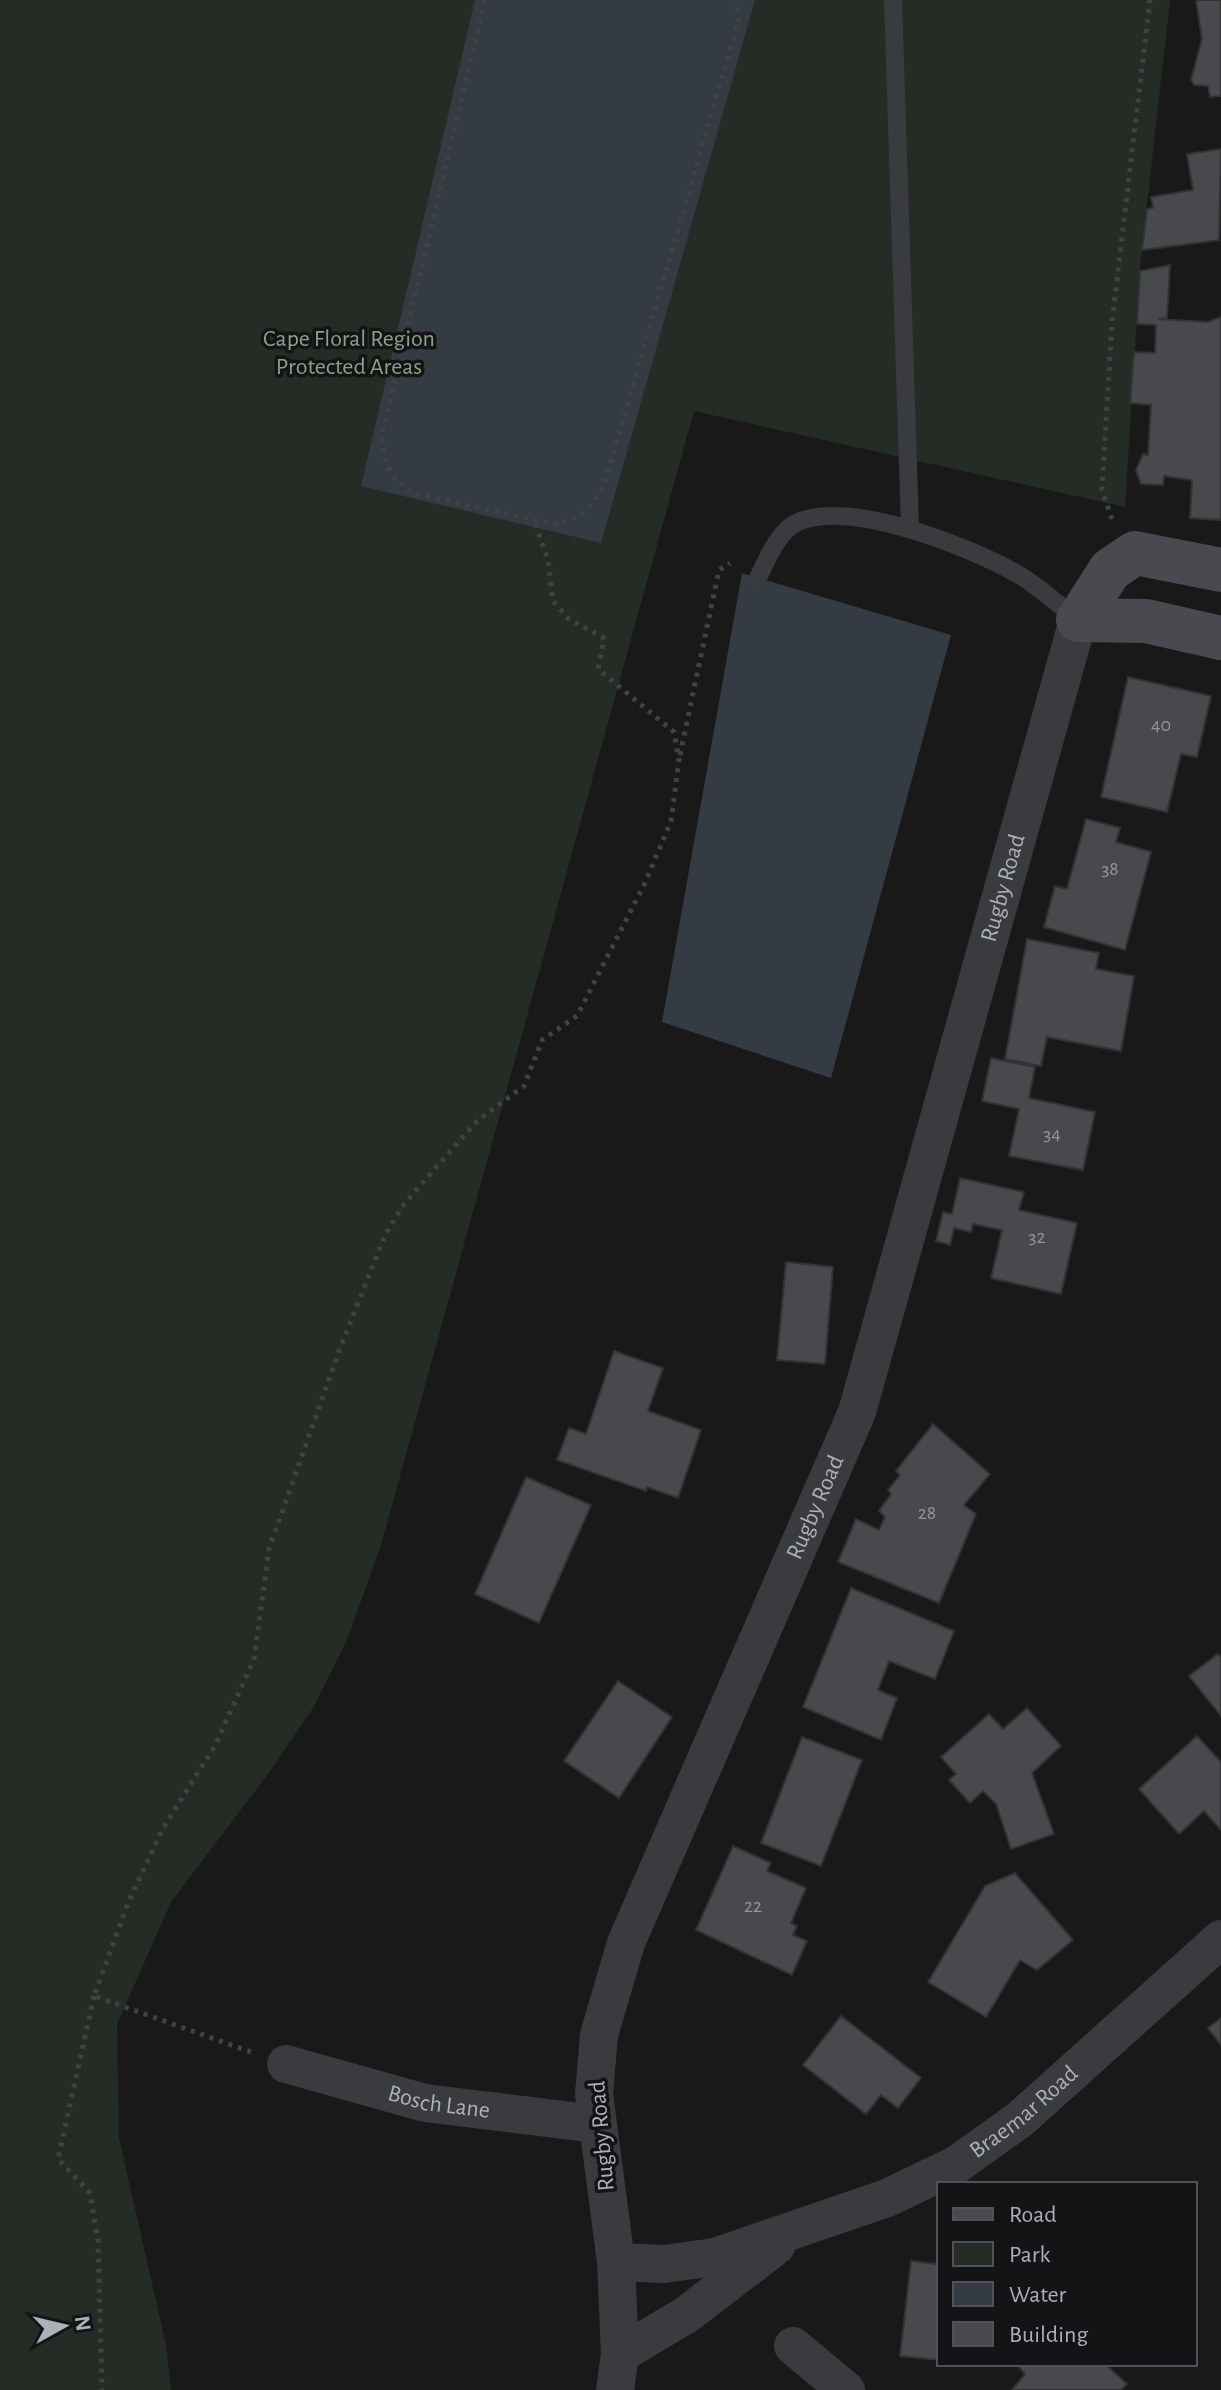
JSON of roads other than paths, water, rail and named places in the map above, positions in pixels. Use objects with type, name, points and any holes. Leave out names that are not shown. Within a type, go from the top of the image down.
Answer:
[{"type":"street","points":[[1135,553],[1221,571],[1213,636],[1146,621],[1078,620],[1110,570],[1135,553]]},
{"type":"street","name":"Rugby Road","points":[[617,2372],[616,2262],[594,2094],[599,2035],[626,1943],[857,1412],[1078,620]]},
{"type":"street","name":"Braemar Road","points":[[616,2262],[664,2264],[715,2257],[887,2198],[956,2165],[1019,2120],[1221,1939]]},
{"type":"street","name":"Bosch Lane","points":[[286,2064],[425,2103],[596,2124]]},
{"type":"street","name":"Braemar Road","points":[[617,2372],[793,2231]]},
{"type":"street","points":[[793,2346],[846,2390]]},
{"type":"lane","points":[[893,0],[910,527]]},
{"type":"lane","points":[[758,578],[774,546],[795,523],[831,515],[910,527],[1016,573],[1078,620]]},
{"type":"water","points":[[475,0],[755,0],[601,543],[361,486]]},
{"type":"water","points":[[742,573],[951,635],[831,1078],[662,1022]]},
{"type":"park label","name":"Cape Floral Region Protected Areas","points":[[349,353]]}]
